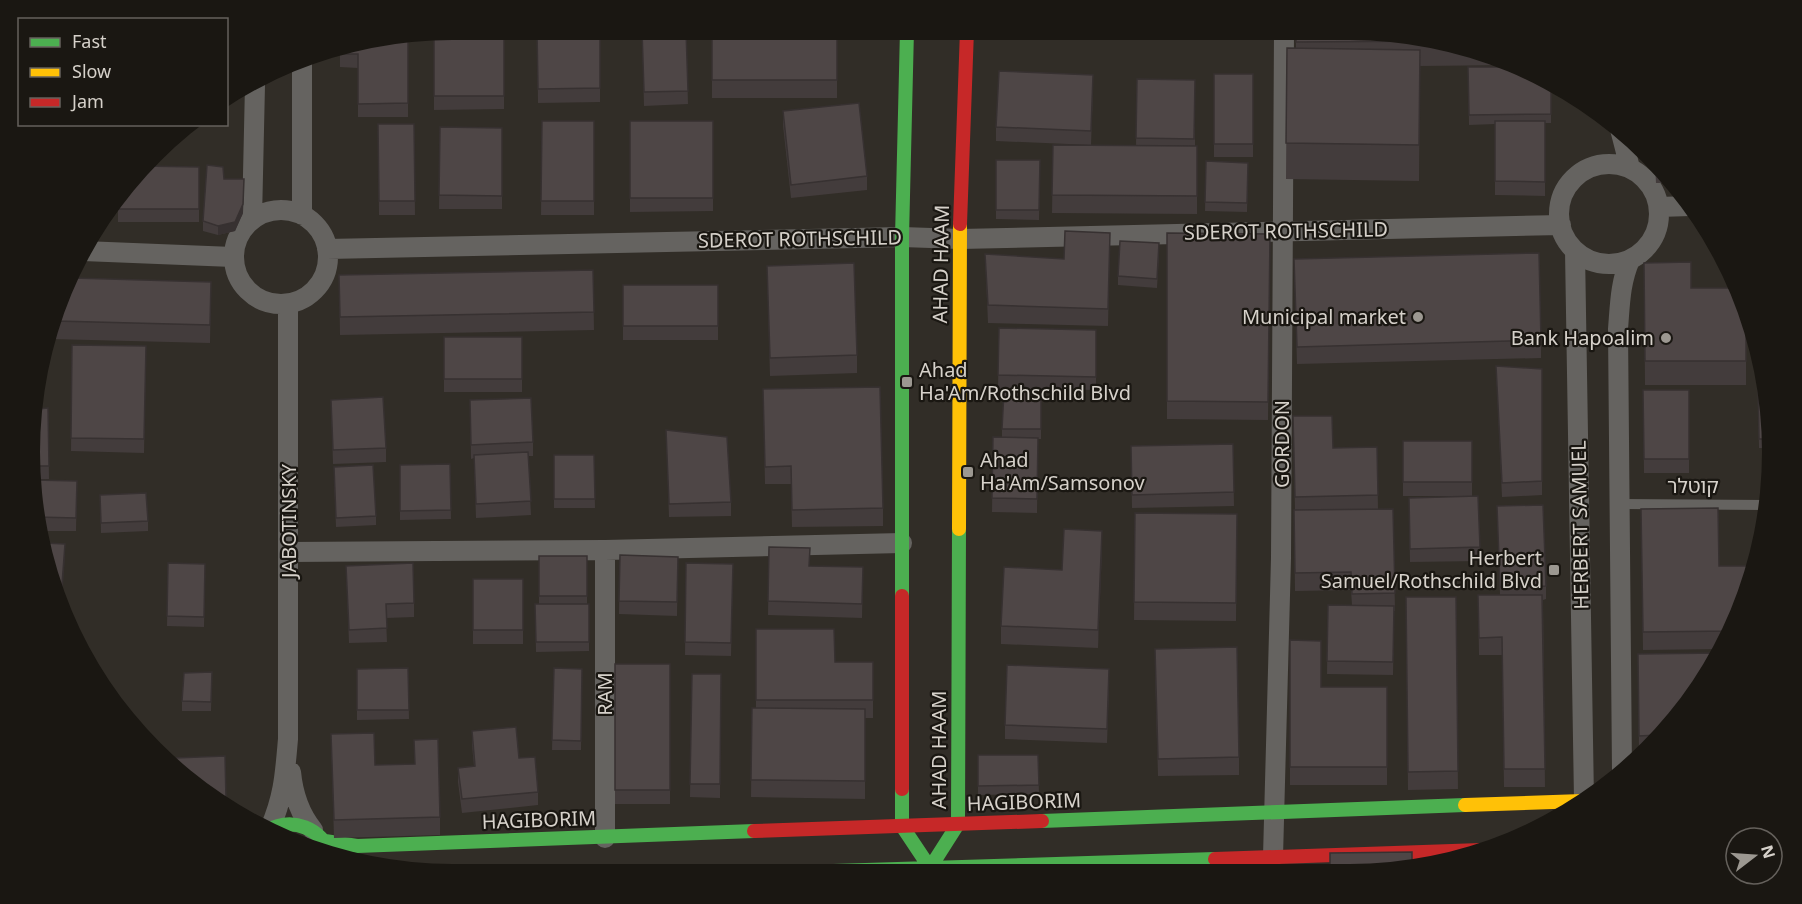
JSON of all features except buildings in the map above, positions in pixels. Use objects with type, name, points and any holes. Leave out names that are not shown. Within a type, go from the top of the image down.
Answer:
[{"type":"street","name":"AHAD HAAM","points":[[902,826],[902,237],[908,40]]},
{"type":"street","name":"AHAD HAAM","points":[[933,864],[958,824],[960,239],[966,40]]},
{"type":"street","name":"GORDON","points":[[1273,857],[1281,558],[1284,40]]},
{"type":"street","points":[[302,69],[302,215]]},
{"type":"street","points":[[252,219],[255,91]]},
{"type":"street","points":[[1624,146],[1630,168]]},
{"type":"street","points":[[1615,164],[1630,168],[1649,184],[1659,207],[1658,223],[1653,239],[1643,251],[1630,260],[1616,264],[1601,264],[1575,251],[1566,239],[1561,225],[1560,209],[1564,194],[1572,181],[1584,171],[1599,165],[1615,164]]},
{"type":"street","points":[[1659,207],[1680,206]]},
{"type":"street","points":[[286,210],[302,215],[311,221],[322,234],[327,249],[326,270],[319,284],[304,299],[288,304],[265,302],[245,288],[236,274],[233,257],[241,232],[252,219],[270,211],[286,210]]},
{"type":"street","name":"SDEROT ROTHSCHILD","points":[[327,249],[902,237],[960,239],[1561,225]]},
{"type":"street","points":[[93,251],[233,257]]},
{"type":"street","name":"HERBERT SAMUEL","points":[[1575,251],[1583,791]]},
{"type":"street","name":"HERBERT SAMUEL","points":[[1622,760],[1618,329],[1620,292],[1630,260]]},
{"type":"street","name":"JABOTINSKY","points":[[272,822],[279,807],[284,787],[288,739],[288,304]]},
{"type":"street","points":[[289,552],[605,550],[902,543]]},
{"type":"street","name":"RAM","points":[[605,550],[605,837]]},
{"type":"street","name":"JABOTINSKY","points":[[288,739],[294,791],[305,820],[319,835]]},
{"type":"street","name":"HAGIBORIM","points":[[280,825],[299,824],[342,845],[357,846],[1566,802]]},
{"type":"street","points":[[902,826],[927,864]]},
{"type":"street","points":[[319,835],[324,843]]},
{"type":"street","points":[[1055,864],[1449,851]]},
{"type":"lane","name":"קוטלר","points":[[1620,504],[1758,505]]},
{"type":"traffic: fast","points":[[902,596],[902,237],[907,40]]},
{"type":"traffic: fast","points":[[933,864],[958,824],[959,529]]},
{"type":"traffic: fast","points":[[902,789],[902,826],[927,864]]},
{"type":"traffic: fast","points":[[1042,821],[1465,805]]},
{"type":"traffic: fast","points":[[281,826],[305,827],[325,843]]},
{"type":"traffic: fast","points":[[325,841],[357,846],[754,831]]},
{"type":"traffic: fast","points":[[1056,864],[1215,859]]},
{"type":"traffic: slow","points":[[959,529],[960,224]]},
{"type":"traffic: slow","points":[[1465,805],[1567,802]]},
{"type":"traffic: jam","points":[[960,224],[967,40]]},
{"type":"traffic: jam","points":[[902,596],[902,789]]},
{"type":"traffic: jam","points":[[754,831],[1042,821]]},
{"type":"traffic: jam","points":[[1215,859],[1449,851]]},
{"type":"place","name":"Municipal market","points":[[1418,317]]},
{"type":"place","name":"Bank Hapoalim","points":[[1666,338]]},
{"type":"place","name":"Ahad Ha'Am/Rothschild Blvd","points":[[907,382]]},
{"type":"place","name":"Ahad Ha'Am/Samsonov","points":[[968,472]]},
{"type":"place","name":"Herbert Samuel/Rothschild Blvd","points":[[1554,570]]}]
